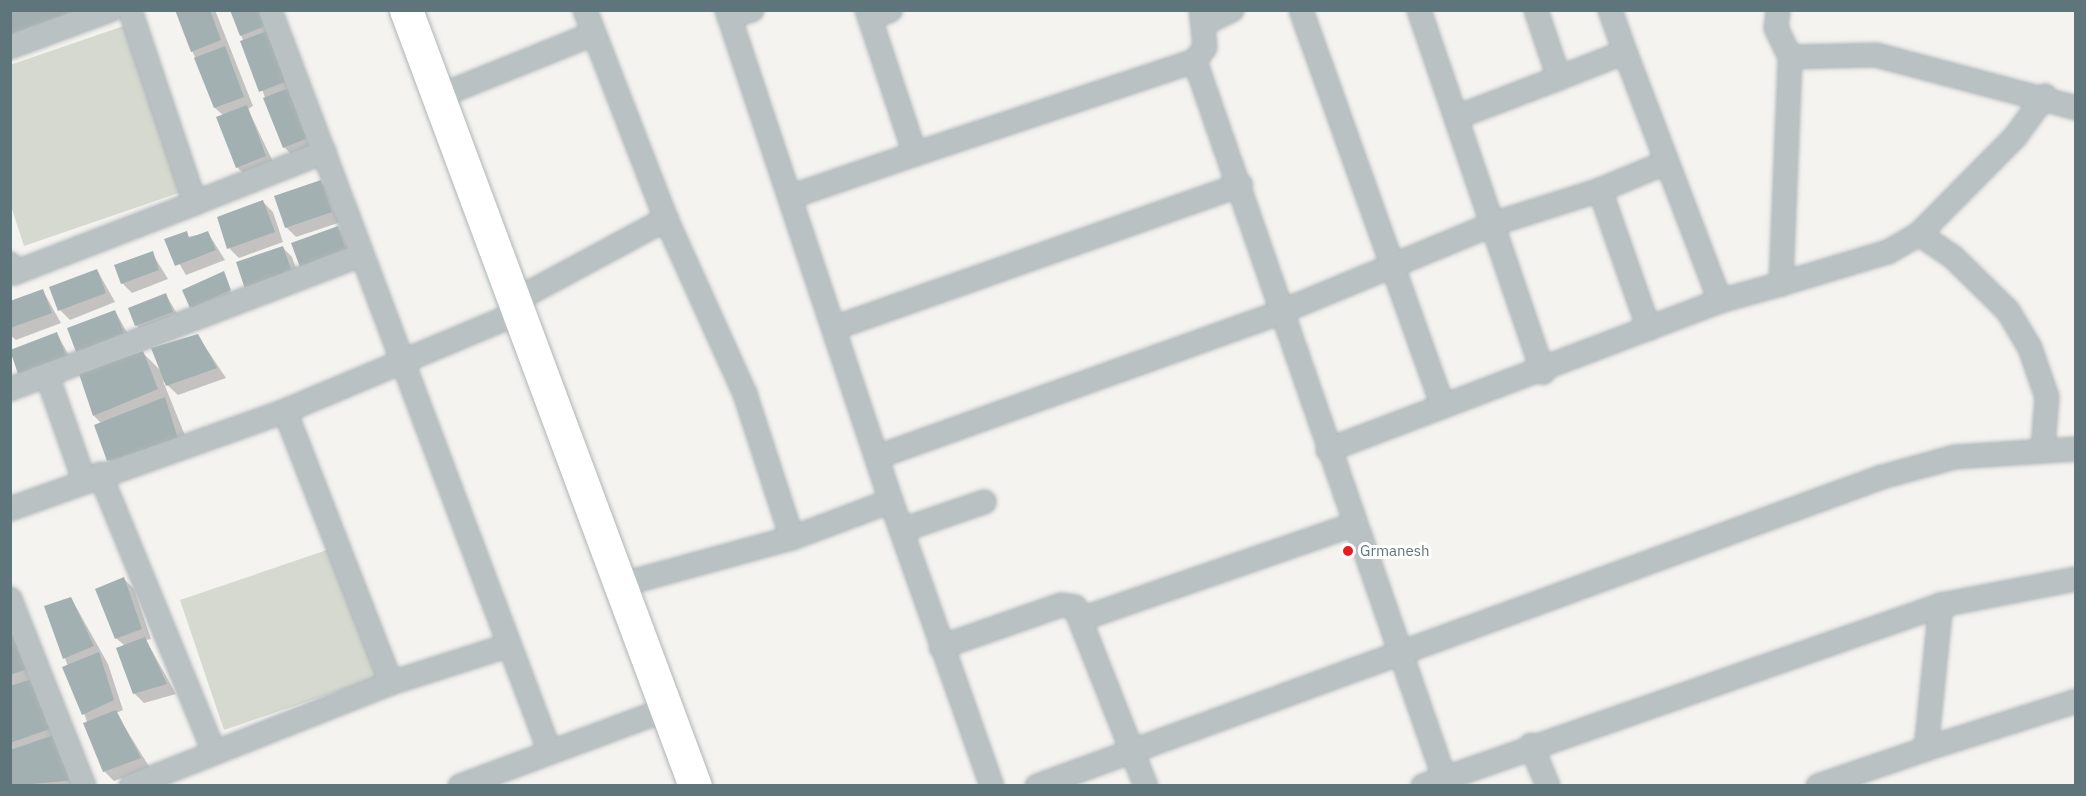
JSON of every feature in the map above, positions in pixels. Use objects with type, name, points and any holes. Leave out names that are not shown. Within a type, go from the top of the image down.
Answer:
[{"type":"main road","points":[[406,10],[695,786]]},
{"type":"street","points":[[10,46],[110,10]]},
{"type":"street","points":[[130,10],[195,203]]},
{"type":"street","points":[[270,10],[324,152],[359,256],[403,365],[507,646],[550,752]]},
{"type":"street","points":[[585,10],[666,219],[745,394],[792,538]]},
{"type":"street","points":[[752,10],[728,14],[837,327],[891,501],[992,786]]},
{"type":"street","points":[[891,10],[868,14],[915,154]]},
{"type":"street","points":[[790,197],[1195,61],[1206,47],[1203,16],[1232,10]]},
{"type":"street","points":[[1301,10],[1389,267],[1443,406]]},
{"type":"street","points":[[1419,10],[1543,372]]},
{"type":"street","points":[[1536,10],[1559,78]]},
{"type":"street","points":[[1610,10],[1665,163],[1720,301]]},
{"type":"street","points":[[1778,10],[1776,28],[1790,57],[1781,284]]},
{"type":"street","points":[[438,96],[593,34]]},
{"type":"street","points":[[1457,117],[1625,52]]},
{"type":"street","points":[[1790,57],[1876,55],[2045,96],[2076,108]]},
{"type":"street","points":[[1195,61],[1241,185],[1281,312],[1399,653],[1438,783],[1531,745],[1941,604],[2076,579]]},
{"type":"street","points":[[1328,450],[1443,406],[1543,372],[1720,301],[1888,252],[1919,234],[2015,137],[2045,96]]},
{"type":"street","points":[[12,270],[195,203],[324,152]]},
{"type":"street","points":[[877,457],[1281,312],[1493,224],[1600,190],[1665,163]]},
{"type":"street","points":[[837,327],[1241,185]]},
{"type":"street","points":[[1600,190],[1649,329]]},
{"type":"street","points":[[10,509],[92,477],[285,411],[403,365],[516,307],[666,219]]},
{"type":"street","points":[[1919,234],[1953,257],[2008,311],[2030,348],[2047,397],[2043,447]]},
{"type":"street","points":[[10,389],[359,256]]},
{"type":"street","points":[[47,375],[213,750]]},
{"type":"street","points":[[285,411],[392,683]]},
{"type":"street","points":[[1037,786],[1133,753],[1154,738],[1399,653],[1882,477],[1955,457],[2043,447],[2076,449]]},
{"type":"street","points":[[620,585],[792,538],[891,501]]},
{"type":"street","points":[[902,530],[984,502]]},
{"type":"street","points":[[1084,618],[1353,525]]},
{"type":"street","points":[[10,599],[84,786]]},
{"type":"street","points":[[1926,749],[1941,604]]},
{"type":"street","points":[[941,647],[1061,605],[1075,607],[1084,618],[1146,786]]},
{"type":"street","points":[[131,786],[213,750],[392,683],[507,646]]},
{"type":"street","points":[[1818,786],[2076,701]]},
{"type":"street","points":[[460,786],[667,709]]},
{"type":"street","points":[[1531,745],[1548,786]]},
{"type":"shaded area","points":[[138,21],[196,187],[24,246],[11,206],[10,65]]},
{"type":"shaded area","points":[[333,548],[377,678],[224,730],[180,600]]},
{"type":"building","points":[[10,10],[70,10],[70,12],[10,34]]},
{"type":"building","points":[[175,10],[210,10],[221,40],[191,52]]},
{"type":"building","points":[[230,10],[265,10],[271,24],[240,36]]},
{"type":"building","points":[[270,30],[290,80],[259,92],[240,41]]},
{"type":"building","points":[[225,46],[244,97],[214,108],[194,58]]},
{"type":"building","points":[[294,86],[313,136],[283,148],[263,98]]},
{"type":"building","points":[[247,105],[266,156],[236,168],[216,117]]},
{"type":"building","points":[[321,180],[332,212],[285,228],[274,196]]},
{"type":"building","points":[[263,200],[275,232],[227,249],[217,217]]},
{"type":"building","points":[[338,226],[349,259],[303,275],[291,243]]},
{"type":"building","points":[[187,231],[189,238],[208,231],[216,250],[175,266],[164,239]]},
{"type":"building","points":[[283,246],[294,278],[247,295],[236,262]]},
{"type":"building","points":[[153,251],[159,270],[121,284],[114,265]]},
{"type":"building","points":[[97,269],[106,293],[58,311],[49,287]]},
{"type":"building","points":[[224,271],[231,290],[190,308],[182,290]]},
{"type":"building","points":[[43,289],[52,313],[10,328],[10,301]]},
{"type":"building","points":[[166,293],[173,312],[135,326],[128,308]]},
{"type":"building","points":[[115,310],[124,333],[76,352],[67,328]]},
{"type":"building","points":[[57,332],[66,356],[18,374],[10,350]]},
{"type":"building","points":[[198,334],[217,368],[166,386],[151,348]]},
{"type":"building","points":[[143,351],[158,389],[93,416],[79,374]]},
{"type":"building","points":[[165,397],[178,439],[107,461],[94,425]]},
{"type":"building","points":[[124,577],[142,629],[115,639],[95,589]]},
{"type":"building","points":[[71,597],[94,646],[63,659],[44,606]]},
{"type":"building","points":[[10,623],[33,667],[10,675]]},
{"type":"building","points":[[145,637],[167,684],[133,694],[116,648]]},
{"type":"building","points":[[99,652],[114,700],[82,715],[62,667]]},
{"type":"building","points":[[35,678],[55,727],[10,743],[10,686]]},
{"type":"building","points":[[116,710],[141,758],[103,772],[83,723]]},
{"type":"building","points":[[57,734],[76,780],[10,786],[10,750]]},
{"type":"place","name":"Grmanesh","points":[[1348,551]]}]
